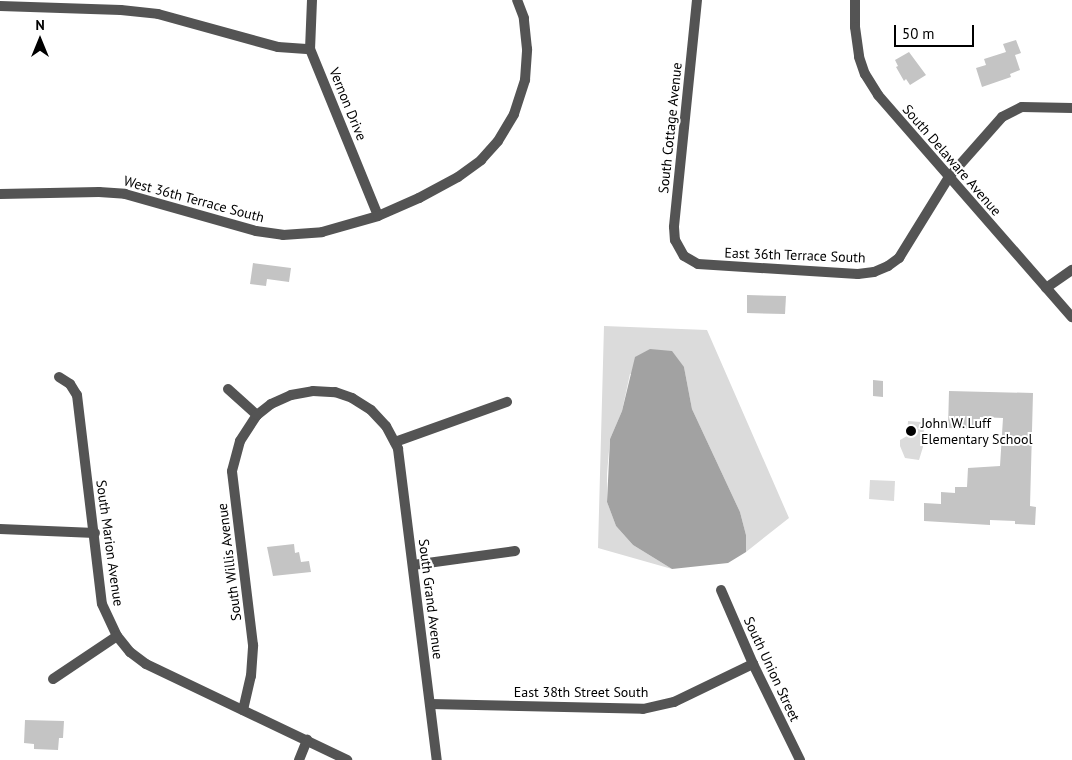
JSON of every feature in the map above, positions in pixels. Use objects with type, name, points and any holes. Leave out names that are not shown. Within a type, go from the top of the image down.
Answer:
[{"type":"street","name":"Vernon Drive","points":[[312,0],[310,49],[378,216]]},
{"type":"street","name":"West 36th Terrace South","points":[[0,194],[99,192],[125,194],[256,231],[283,235],[322,232],[378,216],[419,198],[458,177],[481,160],[498,141],[514,114],[525,80],[527,49],[524,18],[517,0]]},
{"type":"street","name":"South Cottage Avenue","points":[[684,256],[675,240],[674,227],[697,0]]},
{"type":"street","name":"South Delaware Avenue","points":[[855,0],[859,57],[865,74],[878,95],[1072,317]]},
{"type":"street","points":[[0,6],[121,10],[158,14],[190,21],[278,47],[310,49]]},
{"type":"street","name":"East 36th Terrace South","points":[[684,256],[698,264],[858,274],[874,272],[900,258],[949,177],[1002,117],[1022,107],[1072,108]]},
{"type":"street","points":[[1046,288],[1072,270]]},
{"type":"street","name":"South Marion Avenue","points":[[59,378],[70,384],[77,394],[102,604],[117,636],[130,652],[146,664],[347,760]]},
{"type":"street","points":[[228,389],[257,415],[271,404],[291,394],[313,391],[335,392],[352,398],[371,410],[386,426],[395,442],[506,402]]},
{"type":"street","name":"South Willis Avenue","points":[[243,710],[252,676],[253,645],[232,471],[240,441],[257,415]]},
{"type":"street","name":"South Grand Avenue","points":[[395,442],[413,565],[437,760]]},
{"type":"street","points":[[0,529],[95,533]]},
{"type":"street","points":[[413,565],[515,551]]},
{"type":"street","name":"South Union Street","points":[[721,590],[753,664],[800,760]]},
{"type":"street","points":[[53,679],[117,636]]},
{"type":"street","name":"East 38th Street South","points":[[430,704],[643,709],[674,702],[753,664]]},
{"type":"street","points":[[299,760],[307,740]]},
{"type":"shaded area","points":[[604,326],[707,330],[789,518],[746,552],[746,535],[740,512],[692,409],[684,367],[630,374],[622,411],[610,439],[607,474],[607,502],[616,526],[633,545],[672,569],[598,548]]},
{"type":"shaded area","points":[[650,349],[672,351],[684,367],[692,409],[740,512],[746,535],[746,552],[728,563],[672,569],[633,545],[616,526],[607,502],[610,439],[622,411],[635,357]]},
{"type":"shaded area","points":[[908,421],[921,422],[924,426],[923,447],[919,460],[905,458],[900,446],[900,440],[907,436]]},
{"type":"shaded area","points":[[870,480],[895,481],[894,501],[869,499]]},
{"type":"building","points":[[1016,40],[1021,53],[1015,55],[1020,70],[1010,74],[1011,77],[982,87],[976,68],[986,65],[984,59],[1006,52],[1003,44]]},
{"type":"building","points":[[909,52],[926,75],[910,85],[906,79],[904,81],[896,67],[898,66],[895,60]]},
{"type":"building","points":[[253,263],[291,268],[289,282],[267,279],[266,286],[250,284]]},
{"type":"building","points":[[747,295],[786,296],[785,314],[747,313]]},
{"type":"building","points":[[873,380],[883,381],[883,397],[873,396]]},
{"type":"building","points":[[949,391],[1033,393],[1030,506],[1036,507],[1035,525],[1015,524],[1015,521],[990,520],[990,525],[924,521],[924,503],[941,504],[941,492],[955,493],[955,487],[967,487],[968,468],[1000,466],[1003,418],[980,417],[979,429],[948,428]]},
{"type":"building","points":[[294,544],[295,553],[299,552],[301,562],[309,561],[311,572],[273,576],[267,547]]},
{"type":"building","points":[[25,720],[64,721],[63,738],[59,738],[58,750],[34,749],[34,744],[24,743]]},
{"type":"place","name":"John W. Luff Elementary School","points":[[911,431]]}]
